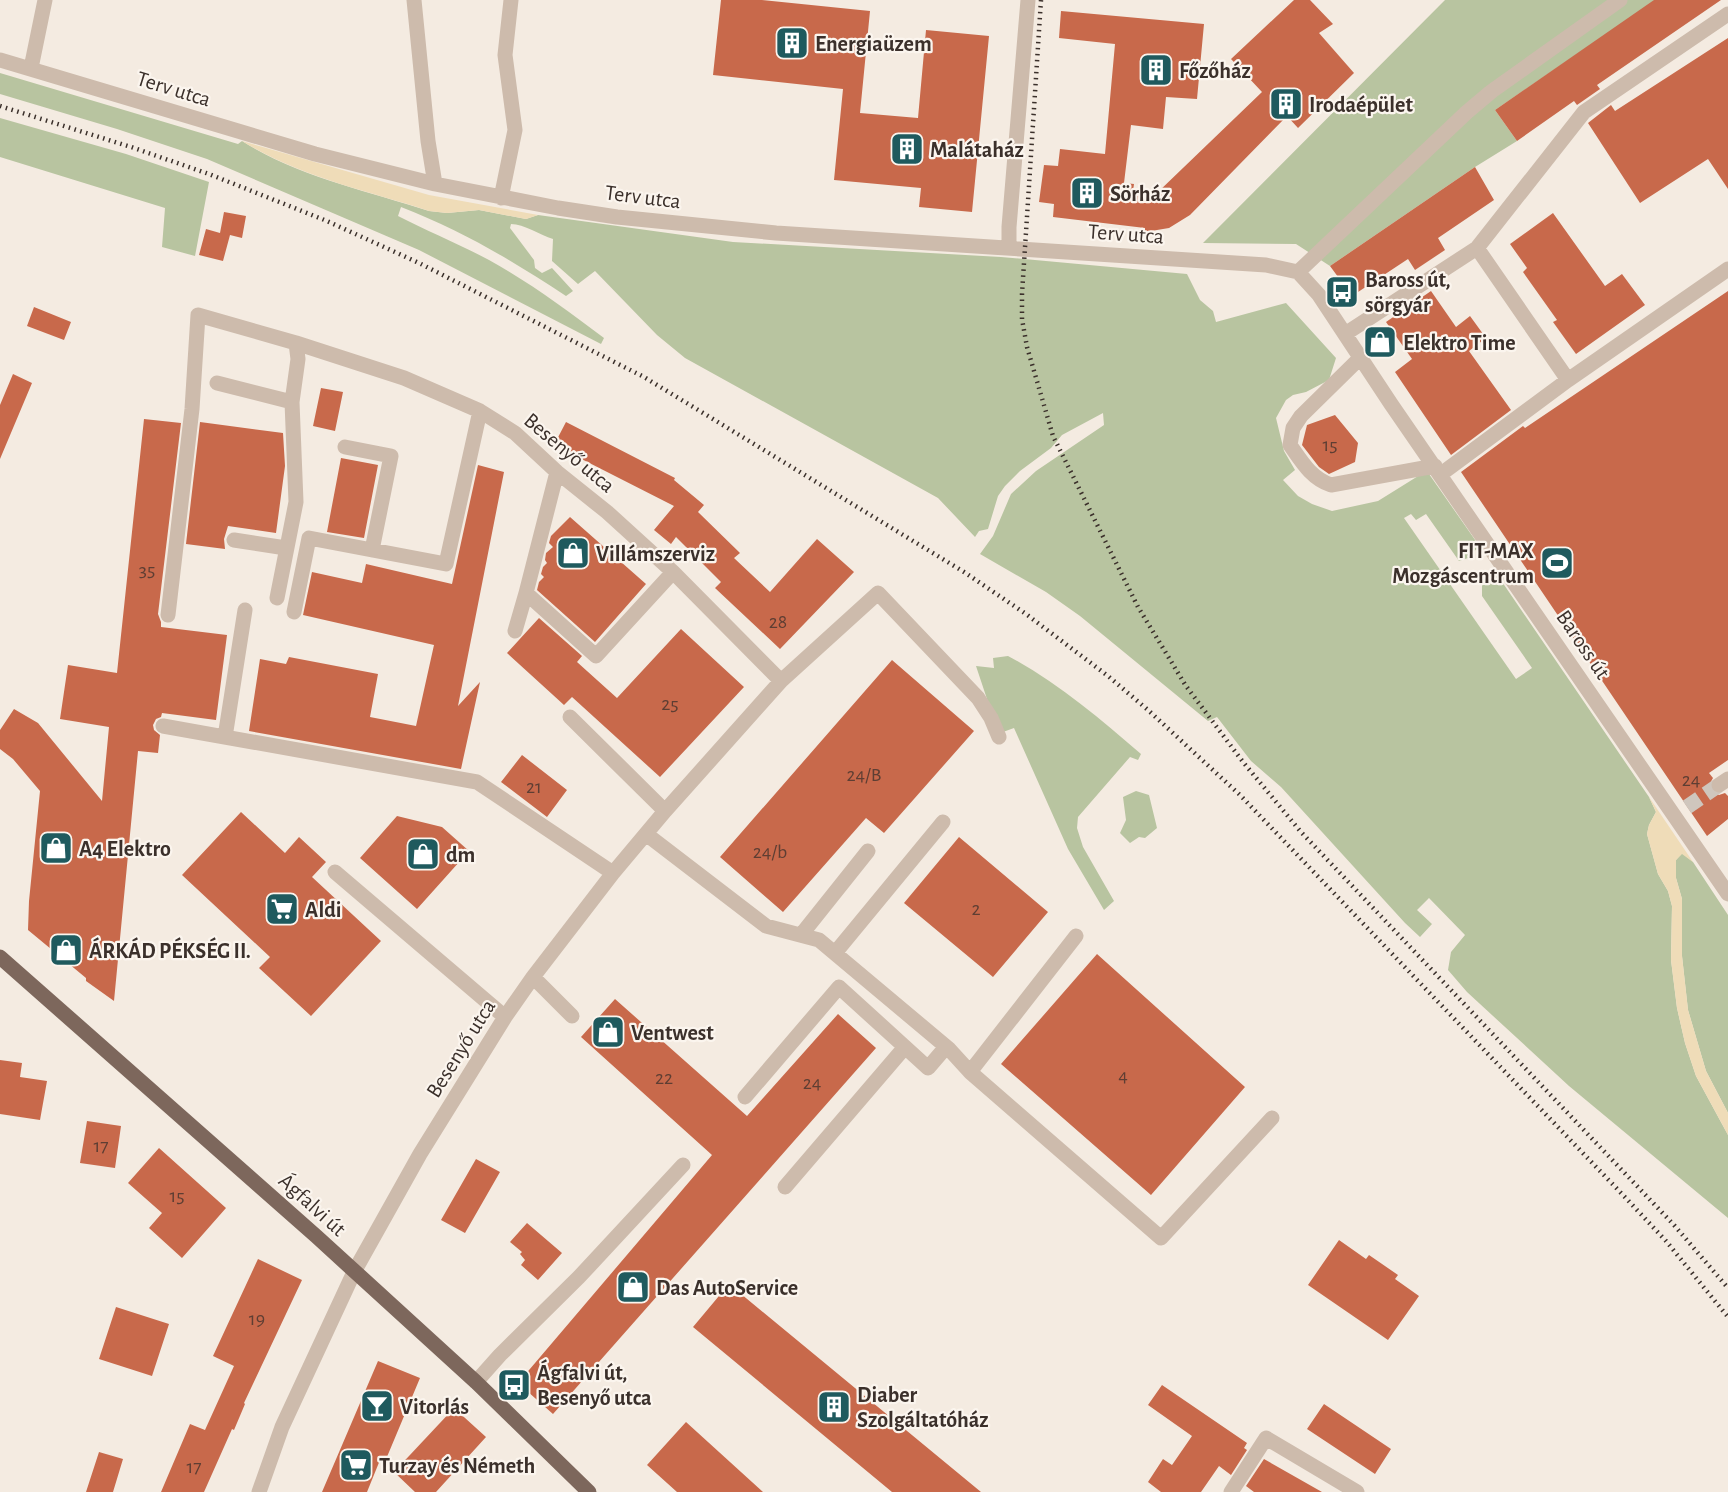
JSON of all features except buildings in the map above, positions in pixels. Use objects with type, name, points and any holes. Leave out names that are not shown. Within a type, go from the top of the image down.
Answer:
[{"type":"main road","name":"Ágfalvi út","points":[[0,957],[476,1382],[589,1492]]},
{"type":"street","points":[[31,68],[45,0]]},
{"type":"street","points":[[414,0],[428,141],[435,184]]},
{"type":"street","points":[[501,198],[515,130],[505,55],[511,0]]},
{"type":"street","points":[[1009,247],[1028,0]]},
{"type":"street","points":[[1298,272],[1467,112],[1613,2]]},
{"type":"street","points":[[1346,334],[1477,248],[1584,112],[1728,14]]},
{"type":"street","name":"Terv utca","points":[[0,60],[315,154],[501,198],[617,216],[776,233],[1266,265],[1298,272]]},
{"type":"street","points":[[1477,248],[1568,380]]},
{"type":"street","points":[[1361,357],[1316,400],[1293,428],[1290,445],[1318,481],[1331,485],[1438,470],[1728,269]]},
{"type":"street","name":"Baross út","points":[[1298,272],[1319,295],[1346,334],[1728,894]]},
{"type":"street","name":"Besenyő utca","points":[[168,615],[192,409],[198,315],[296,343],[404,378],[480,411],[515,433],[557,472],[607,512],[673,572],[781,681]]},
{"type":"street","points":[[277,598],[296,502],[292,402],[298,359],[296,343]]},
{"type":"street","points":[[217,383],[292,402]]},
{"type":"street","points":[[294,612],[309,538],[446,564],[480,411]]},
{"type":"street","points":[[345,447],[391,456],[372,550]]},
{"type":"street","points":[[515,631],[557,472]]},
{"type":"street","points":[[234,540],[286,548]]},
{"type":"street","points":[[526,593],[596,656],[673,572]]},
{"type":"street","name":"Besenyő utca","points":[[259,1492],[282,1427],[354,1272],[420,1154],[505,1017],[613,873],[781,681],[878,594],[978,698],[991,718],[999,737]]},
{"type":"street","points":[[225,737],[245,610]]},
{"type":"street","points":[[570,717],[665,811]]},
{"type":"street","points":[[163,726],[477,782],[613,873]]},
{"type":"street","points":[[1673,815],[1687,807]]},
{"type":"street","points":[[835,953],[943,822]]},
{"type":"street","points":[[646,834],[765,926],[819,940],[947,1048],[970,1072],[1161,1238],[1272,1118]]},
{"type":"street","points":[[801,935],[868,851]]},
{"type":"street","points":[[335,872],[505,1017]]},
{"type":"street","points":[[970,1072],[1076,936]]},
{"type":"street","points":[[533,977],[572,1016]]},
{"type":"street","points":[[745,1097],[839,987],[928,1068],[947,1048]]},
{"type":"street","points":[[785,1187],[905,1047]]},
{"type":"street","points":[[476,1382],[579,1277],[683,1165]]},
{"type":"street","points":[[1231,1492],[1266,1438],[1357,1492]]},
{"type":"green space","points":[[1445,0],[1656,0],[1495,110],[1517,141],[1330,266],[1296,244],[1203,243]]},
{"type":"green space","points":[[0,73],[238,144],[242,141],[286,164],[333,182],[429,211],[447,213],[479,210],[526,219],[538,215],[733,242],[1001,257],[1187,274],[1200,300],[1213,311],[1216,322],[1286,303],[1336,358],[1329,380],[1286,400],[1276,418],[1284,451],[1295,470],[1283,480],[1298,496],[1332,511],[1378,501],[1423,473],[1429,474],[1480,547],[1467,556],[1468,558],[1459,561],[1426,514],[1416,520],[1411,514],[1404,518],[1516,679],[1532,668],[1482,596],[1482,584],[1496,573],[1649,797],[1656,812],[1647,834],[1658,874],[1668,891],[1672,906],[1671,960],[1677,1008],[1685,1043],[1696,1076],[1728,1135],[1728,1218],[1569,1086],[1467,992],[1448,970],[1451,952],[1465,935],[1429,898],[1417,910],[1432,924],[1420,937],[1281,787],[1251,761],[1217,717],[1208,721],[1080,616],[1046,592],[980,554],[993,536],[1011,494],[1036,471],[1104,425],[1103,413],[1062,435],[1051,448],[1020,471],[998,496],[988,529],[979,531],[975,537],[938,498],[685,358],[657,335],[595,271],[578,284],[552,261],[553,239],[511,224],[510,228],[534,260],[535,268],[542,273],[552,268],[573,291],[566,296],[506,258],[445,226],[401,207],[398,216],[478,254],[519,278],[604,338],[601,344],[419,250],[207,159],[0,94]]},
{"type":"green space","points":[[0,118],[126,154],[209,182],[195,256],[162,247],[165,208],[0,157]]},
{"type":"green space","points":[[1008,656],[1061,689],[1141,754],[1138,760],[1130,757],[1078,817],[1077,828],[1083,847],[1114,901],[1104,910],[1068,849],[1014,728],[1003,732],[990,708],[976,666],[994,668],[993,658]]},
{"type":"green space","points":[[1136,791],[1149,795],[1157,828],[1145,838],[1139,837],[1130,843],[1120,833],[1126,820],[1123,797]]},
{"type":"green space","points":[[1682,853],[1693,862],[1728,915],[1728,1113],[1706,1071],[1688,1010],[1682,956],[1682,899],[1676,878],[1676,860]]},
{"type":"sand","points":[[242,141],[429,195],[538,215],[526,219],[479,210],[447,213],[429,211],[310,173]]},
{"type":"sand","points":[[1649,797],[1693,862],[1682,854],[1676,860],[1676,878],[1682,899],[1682,956],[1688,1010],[1706,1071],[1728,1113],[1728,1135],[1696,1076],[1685,1043],[1677,1008],[1671,960],[1672,906],[1668,891],[1658,874],[1647,834],[1656,812]]},
{"type":"tunnel","points":[[1687,807],[1719,785]]},
{"type":"railway","points":[[1041,0],[1022,319],[1027,347],[1053,436],[1138,607],[1186,686],[1243,762],[1301,832],[1674,1225],[1728,1288]]},
{"type":"railway","points":[[0,106],[209,174],[327,221],[419,263],[644,377],[964,572],[1026,614],[1108,676],[1240,795],[1623,1195],[1666,1241],[1728,1317]]},
{"type":"place","name":"Energiaüzem","points":[[792,43]]},
{"type":"place","name":"Főzőház","points":[[1156,70]]},
{"type":"place","name":"Irodaépület","points":[[1286,104]]},
{"type":"place","name":"Malátaház","points":[[907,149]]},
{"type":"place","name":"Sörház","points":[[1087,193]]},
{"type":"place","name":"Baross út, sörgyár","points":[[1342,292]]},
{"type":"place","name":"Elektro Time","points":[[1380,342]]},
{"type":"place","name":"Villámszerviz","points":[[573,553]]},
{"type":"place","name":"FIT-MAX Mozgáscentrum","points":[[1557,563]]},
{"type":"place","name":"A4 Elektro","points":[[56,848]]},
{"type":"place","name":"dm","points":[[423,854]]},
{"type":"place","name":"Aldi","points":[[282,909]]},
{"type":"place","name":"ÁRKÁD PÉKSÉG II.","points":[[66,950]]},
{"type":"place","name":"Ventwest","points":[[608,1032]]},
{"type":"place","name":"Das AutoService","points":[[633,1287]]},
{"type":"place","name":"Ágfalvi út, Besenyő utca","points":[[514,1385]]},
{"type":"place","name":"Vitorlás","points":[[377,1406]]},
{"type":"place","name":"Diaber Szolgáltatóház","points":[[834,1407]]},
{"type":"place","name":"Turzay és Németh","points":[[356,1465]]}]
